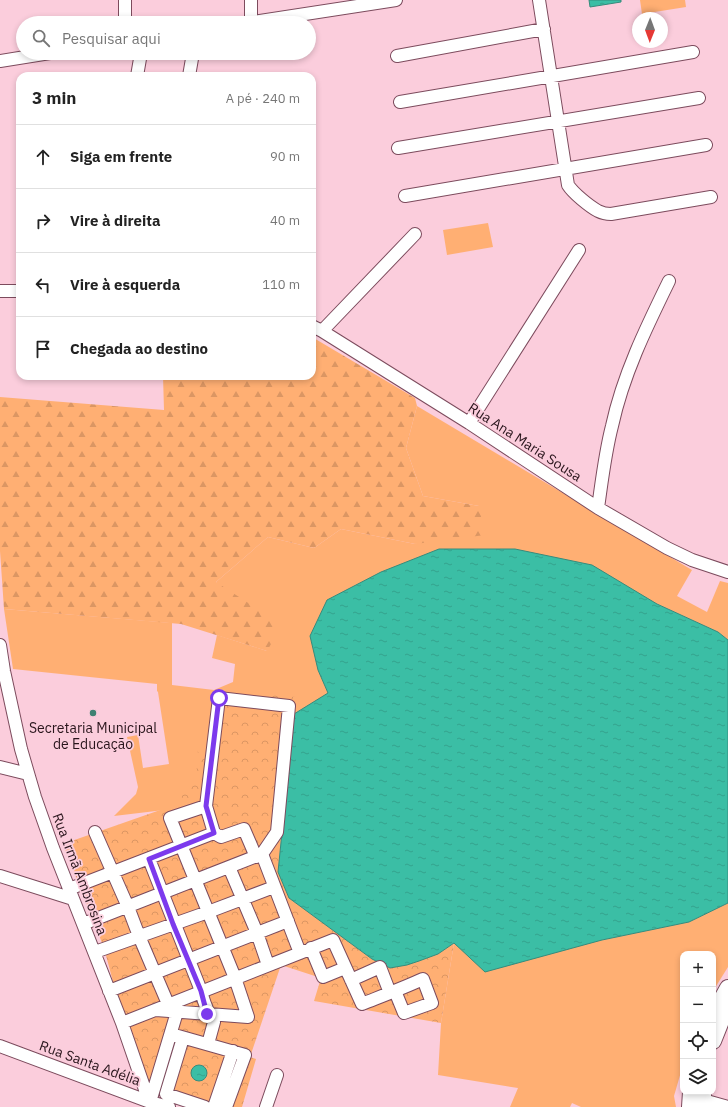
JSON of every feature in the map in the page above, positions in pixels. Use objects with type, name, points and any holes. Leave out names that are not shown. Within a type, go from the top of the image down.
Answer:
[{"type":"main road","points":[[716,1028],[728,988]]},
{"type":"street","points":[[125,0],[125,16]]},
{"type":"street","points":[[250,16],[251,0]]},
{"type":"street","points":[[291,16],[380,1],[396,0]]},
{"type":"street","points":[[539,0],[568,185],[571,190],[597,211],[611,214],[711,197]]},
{"type":"street","points":[[397,56],[544,29]]},
{"type":"street","points":[[400,102],[693,52]]},
{"type":"street","points":[[0,61],[16,58]]},
{"type":"street","points":[[138,72],[140,60]]},
{"type":"street","points":[[190,72],[192,60]]},
{"type":"street","points":[[398,148],[699,98]]},
{"type":"street","points":[[405,196],[706,145]]},
{"type":"street","points":[[317,329],[415,234]]},
{"type":"street","points":[[469,423],[579,250]]},
{"type":"street","points":[[598,508],[606,456],[620,395],[642,336],[669,281]]},
{"type":"street","points":[[0,291],[16,291]]},
{"type":"street","name":"Rua Ana Maria Sousa","points":[[317,329],[469,423],[598,508],[666,548],[692,560],[728,572]]},
{"type":"street","name":"Rua Irmã Ambrosina","points":[[0,645],[4,671],[28,774],[53,848],[108,991],[160,1103]]},
{"type":"street","points":[[83,924],[259,855],[278,832],[290,706],[219,698],[206,806],[214,833],[221,837],[244,830],[259,855],[288,921],[323,977],[345,968]]},
{"type":"street","points":[[0,767],[28,774]]},
{"type":"street","points":[[122,1023],[153,1010],[172,1009],[207,1014],[248,1017],[235,978],[170,818],[206,806]]},
{"type":"street","points":[[94,832],[114,872],[154,972],[172,1009],[171,1034],[160,1103]]},
{"type":"street","points":[[0,876],[71,894],[114,872],[214,833]]},
{"type":"street","points":[[149,859],[173,924],[201,991],[207,1014],[214,1022],[208,1044]]},
{"type":"street","points":[[229,867],[268,965]]},
{"type":"street","points":[[94,952],[274,887]]},
{"type":"street","points":[[108,991],[288,921]]},
{"type":"street","points":[[172,1009],[201,991],[333,940],[350,980],[362,1004],[392,992],[380,967],[350,980]]},
{"type":"street","points":[[171,1034],[245,1055],[226,1107]]},
{"type":"street","points":[[160,1103],[183,1038]]},
{"type":"street","name":"Rua Santa Adélia","points":[[0,1046],[160,1103],[205,1107]]},
{"type":"street","points":[[214,1107],[233,1052]]},
{"type":"street","points":[[266,1107],[277,1075]]},
{"type":"street","points":[[697,1099],[728,1107]]},
{"type":"green space","points":[[640,0],[685,0],[686,7],[655,12],[642,12]]},
{"type":"green space","points":[[488,223],[493,247],[447,255],[443,230]]},
{"type":"green space","points":[[316,339],[415,398],[417,406],[406,448],[423,496],[479,506],[485,535],[415,544],[341,529],[314,548],[268,537],[216,582],[282,625],[267,651],[181,624],[4,609],[0,551],[0,397],[164,410],[163,380],[316,380]]},
{"type":"green space","points":[[417,406],[692,570],[677,596],[707,612],[720,581],[728,583],[728,640],[718,632],[657,604],[318,670],[329,694],[294,714],[295,697],[207,745],[200,782],[181,808],[114,816],[136,794],[138,787],[127,737],[138,735],[143,768],[169,764],[157,684],[13,669],[4,609],[172,623],[172,685],[214,690],[233,682],[235,664],[212,658],[217,635],[267,651],[216,582],[268,537],[314,548],[341,529],[415,544],[479,506],[423,496],[406,448]]},
{"type":"green space","points":[[214,690],[296,697],[278,871],[289,898],[372,959],[390,968],[438,954],[454,943],[441,1023],[314,1001],[321,978],[281,965],[250,1057],[256,1059],[242,1107],[194,1107],[153,1093],[115,989],[104,948],[63,844],[163,809],[181,808],[183,782],[199,782],[196,780],[198,749],[207,745]],"holes":[[[199,1065],[204,1066],[207,1074],[205,1079],[192,1078],[191,1074]]]},
{"type":"green space","points":[[728,903],[728,967],[716,986],[716,951],[680,951],[680,1075],[674,1096],[676,1107],[581,1107],[572,1103],[570,1107],[510,1107],[518,1088],[438,1075],[441,1023],[454,943],[602,940],[689,922]]},
{"type":"water","points":[[589,0],[621,0],[621,2],[590,7]]},
{"type":"water","points":[[439,549],[515,549],[592,565],[657,604],[718,632],[728,640],[728,903],[689,922],[602,940],[485,972],[454,943],[438,954],[407,965],[390,968],[372,959],[289,898],[278,872],[294,714],[328,693],[318,670],[310,636],[327,600],[381,572]]},
{"type":"water","points":[[196,1065],[202,1065],[207,1070],[205,1079],[202,1081],[196,1081],[191,1076],[191,1070]]},
{"type":"place","name":"Secretaria Municipal de Educação","points":[[93,713]]},
{"type":"route","points":[[207,1014],[201,991],[173,924],[149,859],[214,833],[206,806],[219,698]]}]
